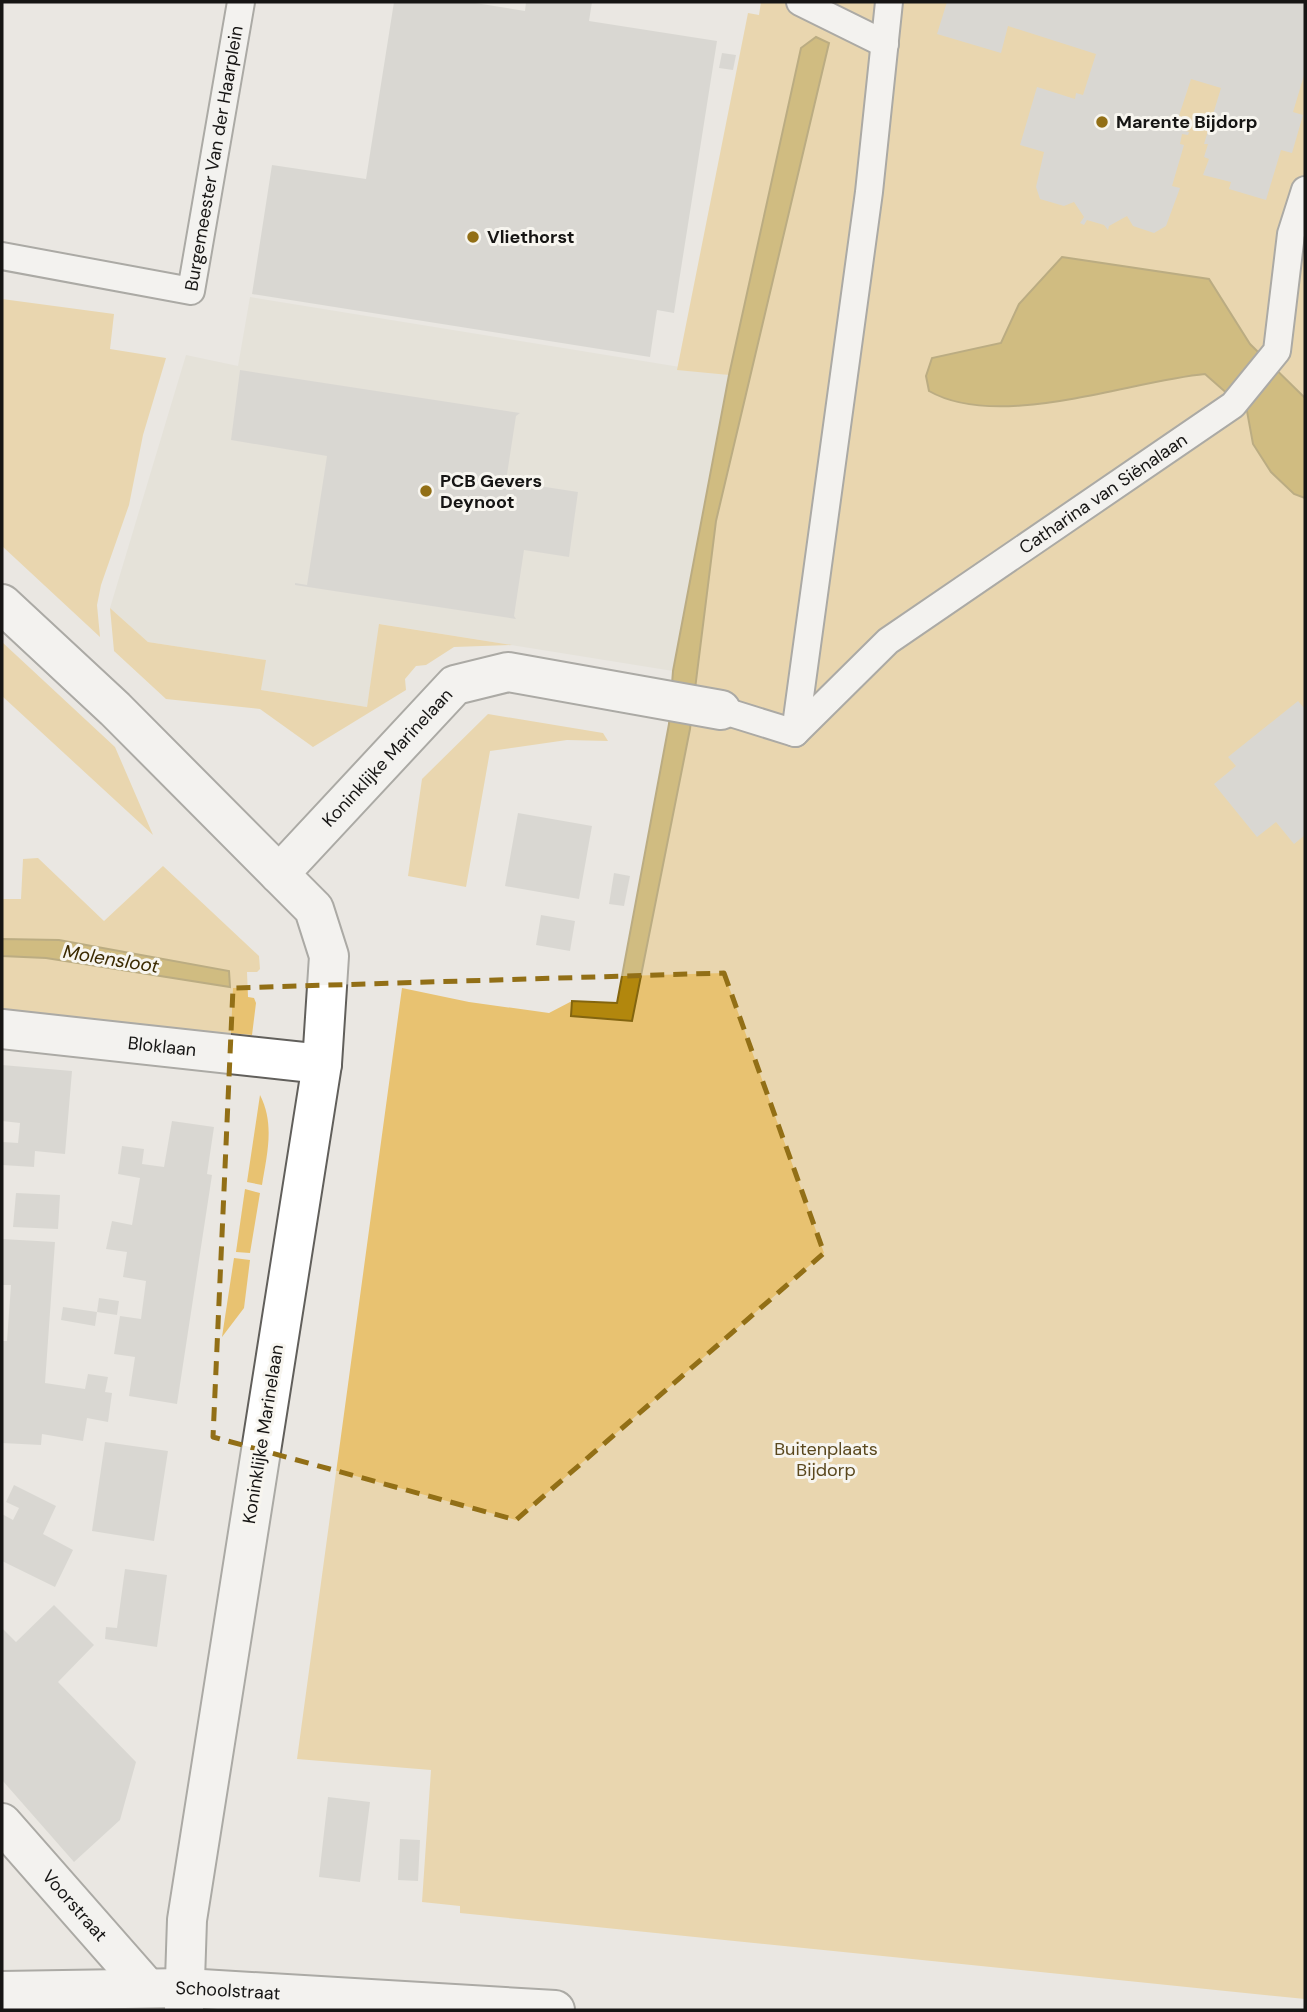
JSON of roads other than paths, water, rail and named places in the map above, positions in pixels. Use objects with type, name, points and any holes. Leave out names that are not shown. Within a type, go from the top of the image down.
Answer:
[{"type":"street","name":"Koninklijke Marinelaan","points":[[2,604],[115,709],[314,909],[329,956],[321,1064],[187,1920],[184,1999]]},
{"type":"street","name":"Koninklijke Marinelaan","points":[[279,874],[455,685],[508,672],[720,710]]},
{"type":"street","name":"Bloklaan","points":[[2,1029],[321,1064]]},
{"type":"street","name":"Voorstraat","points":[[2,1824],[147,1987]]},
{"type":"street","name":"Schoolstraat","points":[[2,1991],[147,1987],[184,1999],[452,2004],[555,2010]]},
{"type":"lane","name":"Burgemeester Van der Haarplein","points":[[2,256],[191,291],[240,2]]},
{"type":"lane","points":[[800,2],[885,44]]},
{"type":"lane","points":[[720,710],[795,733],[869,192],[889,2]]},
{"type":"lane","name":"Catharina van Siënalaan","points":[[795,733],[888,640],[1225,414],[1277,351],[1305,190]]},
{"type":"water","points":[[816,37],[829,43],[716,521],[690,729],[632,1021],[571,1016],[572,1001],[617,1003],[669,724],[673,671],[729,375],[801,48]]},
{"type":"water","points":[[1062,257],[1209,279],[1250,344],[1305,398],[1305,498],[1294,494],[1271,472],[1253,444],[1247,411],[1205,374],[1027,405],[991,406],[958,402],[929,391],[926,376],[932,358],[1001,343],[1019,304]]},
{"type":"water","name":"Molensloot","points":[[2,939],[59,940],[229,971],[230,987],[46,958],[2,956]]},
{"type":"place","name":"Marente Bijdorp","points":[[1102,122]]},
{"type":"place","name":"Vliethorst","points":[[473,237]]},
{"type":"place","name":"PCB Gevers Deynoot","points":[[426,491]]},
{"type":"park label","name":"Buitenplaats Bijdorp","points":[[826,1459]]}]
